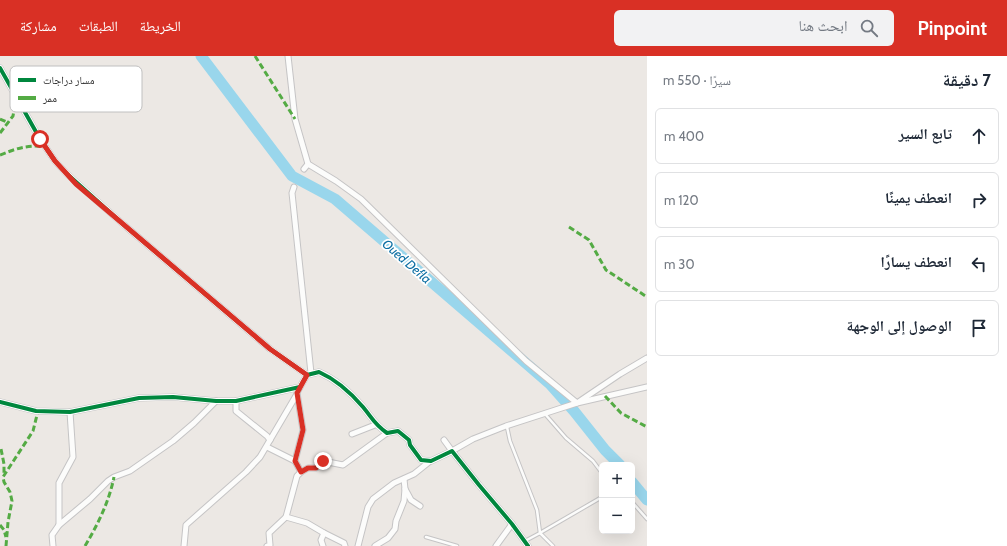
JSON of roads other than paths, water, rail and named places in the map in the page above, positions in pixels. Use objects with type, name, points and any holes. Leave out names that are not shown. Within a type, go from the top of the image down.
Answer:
[{"type":"street","points":[[288,56],[295,119],[308,164],[336,181],[361,199],[526,361],[577,403]]},
{"type":"street","points":[[0,68],[10,86]]},
{"type":"street","points":[[25,112],[40,139],[55,161],[66,173],[124,225],[270,349],[309,374],[319,372],[324,374],[347,390],[364,408],[375,424],[387,433]]},
{"type":"street","points":[[304,169],[308,164]]},
{"type":"street","points":[[184,546],[186,525],[246,472],[260,457],[309,374],[292,193],[294,187]]},
{"type":"street","points":[[577,403],[647,358]]},
{"type":"street","points":[[0,402],[36,410],[70,412],[139,398],[173,397],[216,401],[236,401],[300,387]]},
{"type":"street","points":[[358,546],[368,507],[373,499],[394,483],[414,474],[429,462],[473,439],[506,426],[547,414],[577,403],[647,387]]},
{"type":"street","points":[[599,388],[605,396]]},
{"type":"street","points":[[295,461],[303,430],[297,393]]},
{"type":"street","points":[[53,546],[52,535],[59,525],[90,499],[108,481],[130,471],[144,462],[184,432],[216,401]]},
{"type":"street","points":[[236,401],[236,411],[270,440]]},
{"type":"street","points":[[59,525],[59,483],[73,456],[70,412]]},
{"type":"street","points":[[352,434],[375,424]]},
{"type":"street","points":[[267,546],[270,545],[269,533],[286,517],[297,476],[308,468],[316,468],[323,461],[343,465],[387,433],[398,431],[409,440],[410,445],[422,460],[429,462]]},
{"type":"street","points":[[444,440],[526,543]]},
{"type":"street","points":[[267,447],[295,461],[301,472]]},
{"type":"street","points":[[374,546],[388,538],[395,529],[396,521],[404,501],[404,479]]},
{"type":"street","points":[[405,489],[411,500],[420,506]]},
{"type":"street","points":[[286,517],[307,523],[344,543],[345,546]]},
{"type":"street","points":[[496,546],[512,524]]},
{"type":"street","points":[[323,546],[321,540],[324,533]]},
{"type":"lane","points":[[547,414],[566,438],[593,461],[599,469]]},
{"type":"lane","points":[[506,426],[510,441],[537,510],[540,533],[553,546]]},
{"type":"lane","points":[[526,543],[540,533],[600,498]]},
{"type":"lane","points":[[635,505],[647,519]]},
{"type":"lane","points":[[426,537],[456,546]]},
{"type":"waterway","name":"Oued Defla","points":[[201,56],[292,176],[335,199],[550,384],[605,450],[617,462]]},
{"type":"waterway","name":"Oued Defla","points":[[635,486],[647,500]]}]
